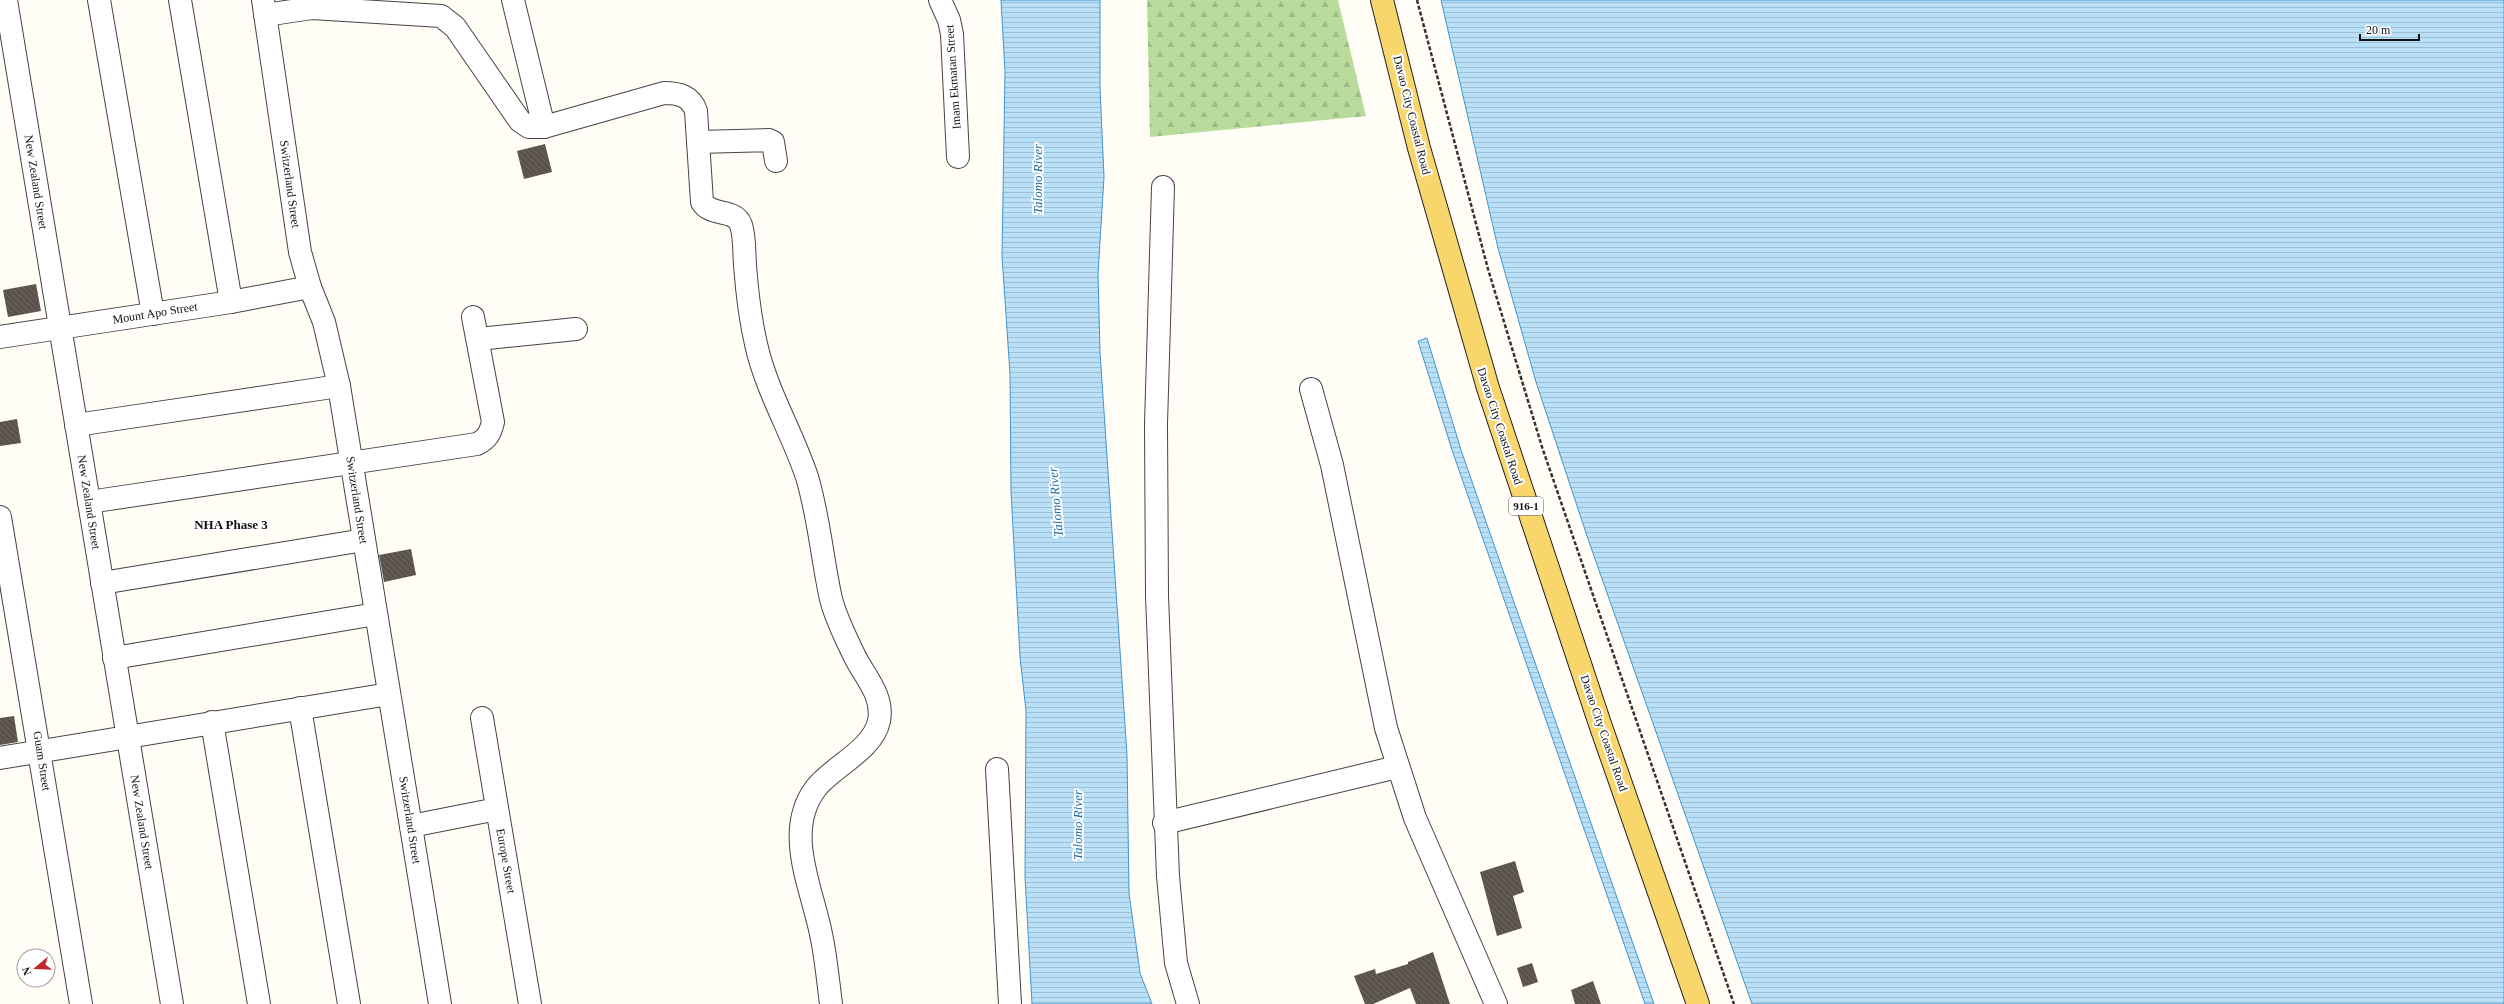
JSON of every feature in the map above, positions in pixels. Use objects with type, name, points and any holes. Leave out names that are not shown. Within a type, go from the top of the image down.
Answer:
[{"type":"main road","name":"Davao City Coastal Road","points":[[1382,0],[1420,148],[1488,388],[1593,702],[1698,1004]]},
{"type":"street","name":"New Zealand Street","points":[[6,0],[172,1004]]},
{"type":"street","points":[[99,0],[153,314]]},
{"type":"street","points":[[180,0],[231,302]]},
{"type":"street","points":[[513,0],[544,127]]},
{"type":"street","name":"Imam Ekmatan Street","points":[[940,0],[950,20],[952,34],[958,157]]},
{"type":"street","points":[[264,8],[312,8],[441,16],[455,27],[520,121],[529,127],[544,127],[653,96],[673,93],[690,99],[694,104],[702,202],[705,208],[733,216],[742,227],[749,304],[756,347],[806,476],[816,510],[831,600],[856,659],[875,690],[880,707],[879,722],[873,735],[849,760],[816,787],[804,808],[801,835],[805,875],[821,933],[831,1004]]},
{"type":"street","name":"Switzerland Street","points":[[264,8],[296,230],[310,287],[324,322],[339,386],[440,1004]]},
{"type":"street","points":[[698,142],[768,140],[773,142],[775,147],[776,161]]},
{"type":"street","points":[[1163,187],[1156,486],[1157,596],[1164,823],[1176,963],[1188,1004]]},
{"type":"street","name":"Mount Apo Street","points":[[0,337],[231,302],[310,287]]},
{"type":"street","points":[[89,502],[477,444],[486,440],[492,427],[492,410],[473,316]]},
{"type":"street","points":[[478,339],[576,330]]},
{"type":"street","points":[[76,425],[339,386]]},
{"type":"street","points":[[1311,389],[1332,465],[1386,728],[1397,767],[1418,824],[1496,1004]]},
{"type":"street","name":"Guam Street","points":[[0,518],[81,1004]]},
{"type":"street","points":[[102,583],[364,540]]},
{"type":"street","points":[[114,658],[376,614]]},
{"type":"street","points":[[0,758],[389,694]]},
{"type":"street","points":[[300,708],[349,1004]]},
{"type":"street","name":"Europe Street","points":[[482,718],[530,1004]]},
{"type":"street","points":[[212,722],[259,1004]]},
{"type":"street","points":[[1164,823],[1397,767]]},
{"type":"street","points":[[997,769],[1010,1004]]},
{"type":"street","points":[[411,826],[497,810]]},
{"type":"path","points":[[1417,0],[1488,269],[1539,440],[1734,1004]]},
{"type":"green space","points":[[1147,0],[1338,0],[1366,116],[1150,137]]},
{"type":"water","name":"Talomo River","points":[[1001,0],[1100,0],[1100,88],[1104,177],[1098,274],[1100,352],[1127,755],[1129,893],[1140,973],[1152,1004],[1032,1004],[1025,877],[1026,711],[1020,657],[1011,491],[1010,374],[1002,256],[1005,72]]},
{"type":"water","points":[[1441,0],[2504,0],[2504,1004],[1752,1004],[1588,539],[1536,382],[1498,248]]},
{"type":"water","points":[[1427,338],[1461,450],[1654,1004],[1645,1004],[1453,453],[1418,341]]},
{"type":"building","points":[[545,144],[552,172],[524,179],[517,151]]},
{"type":"building","points":[[36,284],[41,311],[8,317],[3,290]]},
{"type":"building","points":[[17,419],[21,443],[0,446],[0,422]]},
{"type":"building","points":[[411,549],[416,575],[384,582],[379,555]]},
{"type":"building","points":[[14,716],[18,742],[0,745],[0,718]]},
{"type":"building","points":[[1515,861],[1524,892],[1513,896],[1522,928],[1497,936],[1480,872]]},
{"type":"building","points":[[1433,952],[1450,1004],[1416,1004],[1410,988],[1373,1004],[1365,1004],[1354,976],[1375,969],[1376,974],[1408,964],[1408,962]]},
{"type":"building","points":[[1532,963],[1538,982],[1523,987],[1517,968]]},
{"type":"building","points":[[1593,981],[1601,1004],[1575,1004],[1571,990]]},
{"type":"district","name":"NHA Phase 3","points":[[231,524]]}]
